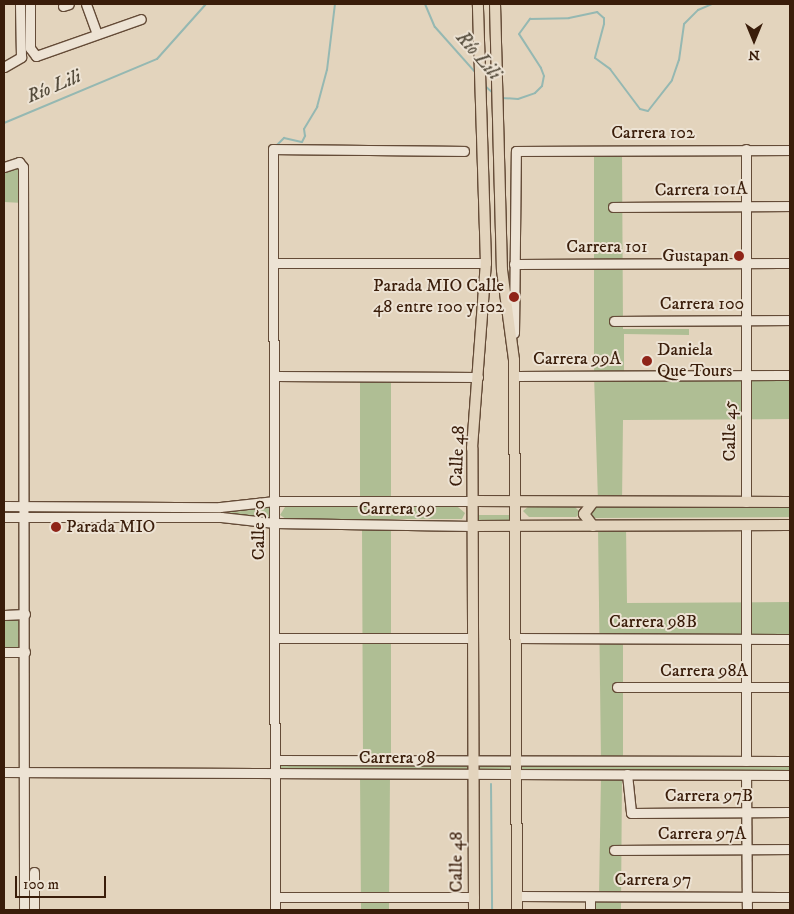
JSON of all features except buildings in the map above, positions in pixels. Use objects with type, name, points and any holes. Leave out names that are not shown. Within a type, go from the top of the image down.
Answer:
[{"type":"main road","name":"Calle 48","points":[[474,910],[472,448],[486,263],[478,4]]},
{"type":"main road","points":[[495,4],[502,270],[514,360],[517,910]]},
{"type":"main road","name":"Carrera 99","points":[[473,501],[790,502]]},
{"type":"main road","points":[[593,502],[584,514],[593,526]]},
{"type":"main road","name":"Carrera 99","points":[[473,526],[790,525]]},
{"type":"street","points":[[4,67],[21,57],[20,4]]},
{"type":"street","points":[[30,4],[30,48],[36,56],[141,19]]},
{"type":"street","points":[[86,4],[97,34]]},
{"type":"street","name":"Calle 50","points":[[275,910],[273,149],[464,151]]},
{"type":"street","name":"Calle 45","points":[[746,149],[746,502]]},
{"type":"street","name":"Carrera 102","points":[[514,264],[516,151],[790,150]]},
{"type":"street","points":[[4,167],[19,162],[23,167],[25,506],[24,910]]},
{"type":"street","name":"Carrera 101A","points":[[613,207],[790,206]]},
{"type":"street","points":[[274,263],[486,263]]},
{"type":"street","name":"Carrera 101","points":[[514,264],[790,263]]},
{"type":"street","points":[[514,264],[514,360]]},
{"type":"street","name":"Carrera 100","points":[[614,321],[790,320]]},
{"type":"street","name":"Carrera 99A","points":[[514,376],[790,375]]},
{"type":"street","points":[[275,376],[478,377]]},
{"type":"street","name":"Carrera 99","points":[[4,506],[220,507],[275,501],[473,501]]},
{"type":"street","name":"Carrera 99","points":[[4,517],[221,517],[275,523],[473,526]]},
{"type":"street","points":[[746,525],[746,761]]},
{"type":"street","points":[[4,615],[25,614]]},
{"type":"street","points":[[275,638],[472,638]]},
{"type":"street","name":"Carrera 98B","points":[[515,638],[790,639]]},
{"type":"street","points":[[4,652],[25,652]]},
{"type":"street","name":"Carrera 98A","points":[[617,687],[790,687]]},
{"type":"street","name":"Carrera 98","points":[[275,760],[790,761]]},
{"type":"street","name":"Carrera 98","points":[[4,772],[275,775],[790,775]]},
{"type":"street","name":"Carrera 97B","points":[[627,774],[629,812],[790,812]]},
{"type":"street","points":[[746,775],[747,910]]},
{"type":"street","name":"Carrera 97A","points":[[614,850],[790,850]]},
{"type":"street","points":[[34,872],[34,910]]},
{"type":"street","name":"Carrera 97","points":[[517,896],[790,897]]},
{"type":"street","points":[[590,896],[590,910]]},
{"type":"street","points":[[275,897],[474,897]]},
{"type":"green space","points":[[594,150],[622,150],[623,329],[689,329],[689,335],[624,334],[624,375],[790,375],[790,419],[623,420],[622,502],[598,502],[594,375]]},
{"type":"green space","points":[[19,162],[23,203],[4,202],[4,167]]},
{"type":"green space","points":[[360,376],[391,376],[391,501],[360,501]]},
{"type":"green space","points":[[529,506],[575,507],[581,513],[576,517],[529,517],[523,511]]},
{"type":"green space","points":[[285,507],[458,507],[465,513],[462,519],[286,519],[280,515]]},
{"type":"green space","points":[[592,507],[790,507],[790,517],[592,518],[589,517]]},
{"type":"green space","points":[[270,508],[269,518],[224,513]]},
{"type":"green space","points":[[478,515],[511,515],[511,521],[478,521]]},
{"type":"green space","points":[[362,526],[391,526],[391,760],[601,761],[598,526],[626,526],[627,603],[790,602],[790,639],[623,639],[623,761],[790,761],[790,775],[622,775],[621,910],[590,910],[590,897],[599,896],[601,775],[390,775],[389,910],[361,910],[360,775],[275,775],[275,760],[363,760]]},
{"type":"green space","points":[[4,614],[25,614],[25,652],[4,652]]},
{"type":"waterway","name":"Río Lili","points":[[4,123],[157,59],[206,4]]},
{"type":"waterway","points":[[275,147],[284,138],[302,142],[305,136],[304,129],[317,107],[327,70],[335,4]]},
{"type":"waterway","name":"Río Lili","points":[[425,4],[435,27],[476,73]]},
{"type":"waterway","name":"Río Lili","points":[[501,98],[518,99],[535,93],[542,86],[544,76],[541,68],[519,34],[530,19],[569,18],[597,12],[604,18],[604,24],[595,58],[610,69],[640,109],[648,111],[672,80],[679,60],[684,24],[698,10],[712,4]]},
{"type":"waterway","name":"Río Lili","points":[[484,85],[495,95]]},
{"type":"waterway","points":[[491,784],[492,910]]},
{"type":"place","name":"Gustapan","points":[[739,256]]},
{"type":"place","name":"Parada MIO Calle 48 entre 100 y 102","points":[[514,297]]},
{"type":"place","name":"Daniela Que Tours","points":[[647,361]]},
{"type":"place","name":"Parada MIO","points":[[56,527]]}]
